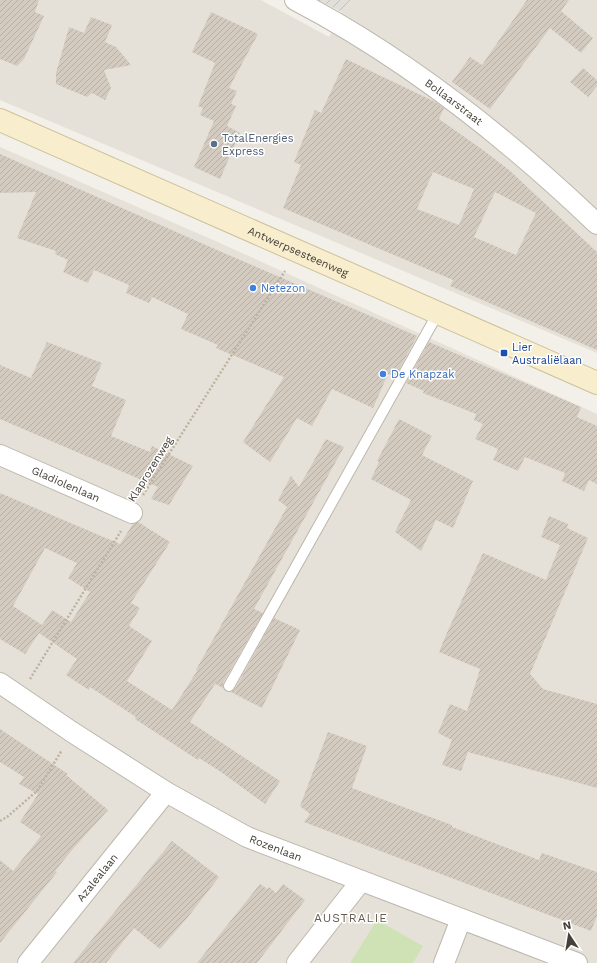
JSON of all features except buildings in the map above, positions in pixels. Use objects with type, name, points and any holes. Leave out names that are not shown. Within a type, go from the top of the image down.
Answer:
[{"type":"street","name":"Bollaarstraat","points":[[295,0],[322,14],[418,76],[546,176],[597,224]]},
{"type":"street","name":"Antwerpsesteenweg","points":[[0,120],[597,383]]},
{"type":"street","name":"Gladiolenlaan","points":[[0,455],[132,513]]},
{"type":"street","name":"Rozenlaan","points":[[0,683],[72,732],[166,792],[247,837],[577,963]]},
{"type":"street","name":"Azalealaan","points":[[28,963],[166,792]]},
{"type":"street","points":[[297,963],[361,880]]},
{"type":"street","points":[[444,963],[462,919]]},
{"type":"lane","points":[[230,686],[438,313]]},
{"type":"path","name":"Klaprozenweg","points":[[20,696],[132,513],[297,252]]},
{"type":"path","points":[[0,821],[7,817],[37,791],[72,732]]},
{"type":"shaded area","points":[[0,0],[261,0],[329,37],[342,12],[351,0],[597,0],[597,353],[0,100]]},
{"type":"shaded area","points":[[318,0],[351,0],[342,12]]},
{"type":"shaded area","points":[[0,147],[220,243],[597,414],[597,963],[0,963]]},
{"type":"green space","points":[[377,920],[423,946],[413,963],[350,963]]},
{"type":"place","name":"TotalEnergies Express","points":[[214,144]]},
{"type":"place","name":"Netezon","points":[[253,288]]},
{"type":"place","name":"Lier Australiëlaan","points":[[504,353]]},
{"type":"place","name":"De Knapzak","points":[[383,374]]},
{"type":"district","name":"AUSTRALIE","points":[[351,918]]}]
